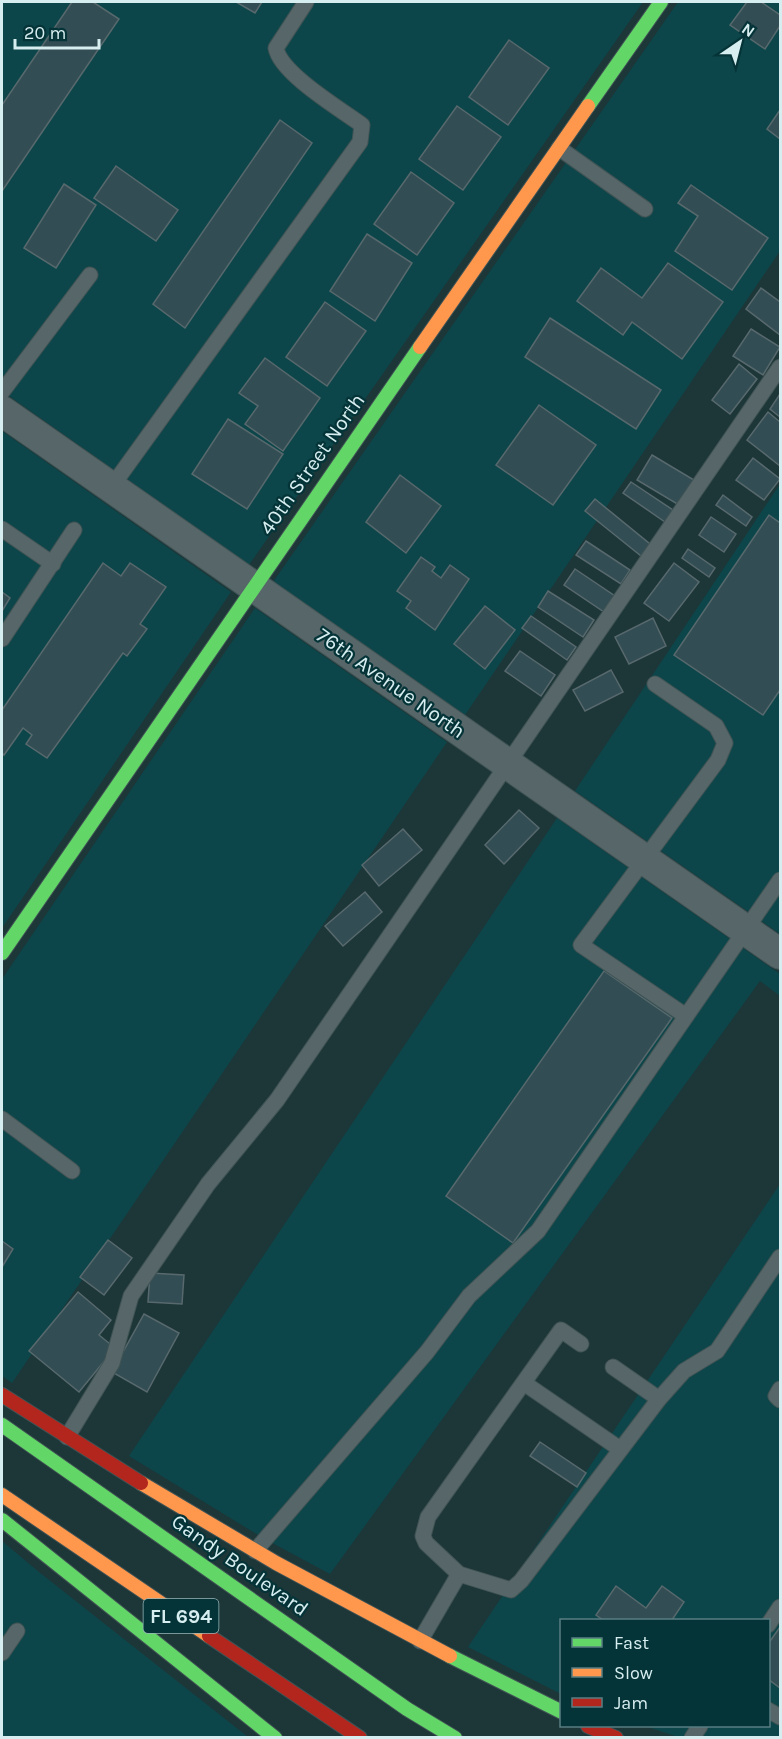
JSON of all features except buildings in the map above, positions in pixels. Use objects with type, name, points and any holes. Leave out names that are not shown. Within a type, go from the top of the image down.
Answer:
[{"type":"main road","name":"40th Street North","points":[[2,953],[252,586],[661,2]]},
{"type":"main road","points":[[2,1395],[255,1551],[420,1641],[560,1711]]},
{"type":"main road","name":"Gandy Boulevard","points":[[2,1425],[407,1709],[455,1737]]},
{"type":"main road","name":"FL 694","points":[[2,1494],[360,1737]]},
{"type":"main road","points":[[2,1520],[275,1737]]},
{"type":"main road","points":[[593,1727],[616,1737]]},
{"type":"street","name":"76th Avenue North","points":[[2,411],[110,489],[780,954]]},
{"type":"lane","points":[[110,489],[360,142],[362,125],[289,70],[277,56],[276,48],[306,2]]},
{"type":"lane","points":[[559,148],[645,209]]},
{"type":"lane","points":[[2,392],[90,275]]},
{"type":"lane","points":[[67,1437],[112,1363],[131,1296],[208,1184],[276,1100],[780,367]]},
{"type":"lane","points":[[2,529],[52,564]]},
{"type":"lane","points":[[2,639],[74,530]]},
{"type":"lane","points":[[655,684],[716,726],[725,743],[718,760],[581,945],[686,1016]]},
{"type":"lane","points":[[255,1551],[427,1352],[470,1296],[538,1231],[780,880]]},
{"type":"lane","points":[[2,1119],[72,1171]]},
{"type":"lane","points":[[581,1344],[561,1330],[428,1517],[423,1536],[426,1543],[459,1574],[511,1590],[521,1581],[658,1399],[684,1371],[717,1351],[780,1257]]},
{"type":"lane","points":[[613,1367],[658,1399]]},
{"type":"lane","points":[[524,1383],[620,1449]]},
{"type":"lane","points":[[780,1389],[776,1396],[780,1400]]},
{"type":"lane","points":[[420,1641],[459,1574]]},
{"type":"lane","points":[[770,1622],[780,1607]]},
{"type":"lane","points":[[2,1653],[17,1631]]},
{"type":"shaded area","points":[[2,2],[643,2],[249,565],[2,391]]},
{"type":"shaded area","points":[[678,2],[780,2],[780,251],[465,715],[273,582]]},
{"type":"shaded area","points":[[2,431],[231,592],[2,928]]},
{"type":"shaded area","points":[[780,484],[780,934],[575,791]]},
{"type":"shaded area","points":[[255,608],[447,742],[12,1383],[2,1376],[2,979]]},
{"type":"shaded area","points":[[557,818],[780,974],[780,996],[760,981],[330,1574],[263,1538],[129,1456]]},
{"type":"shaded area","points":[[780,1184],[780,1737],[678,1737],[648,1727],[770,1727],[770,1619],[560,1619],[560,1693],[468,1647]]},
{"type":"shaded area","points":[[2,1541],[39,1572],[248,1737],[2,1737]]},
{"type":"traffic: fast","points":[[588,106],[661,2]]},
{"type":"traffic: fast","points":[[2,953],[420,347]]},
{"type":"traffic: fast","points":[[2,1425],[407,1709],[455,1738]]},
{"type":"traffic: fast","points":[[2,1520],[275,1738]]},
{"type":"traffic: fast","points":[[450,1656],[560,1711]]},
{"type":"traffic: slow","points":[[420,347],[588,106]]},
{"type":"traffic: slow","points":[[141,1483],[276,1563],[450,1656]]},
{"type":"traffic: slow","points":[[2,1495],[209,1636]]},
{"type":"traffic: jam","points":[[2,1395],[141,1483]]},
{"type":"traffic: jam","points":[[209,1636],[360,1738]]},
{"type":"traffic: jam","points":[[590,1727],[616,1738]]}]
